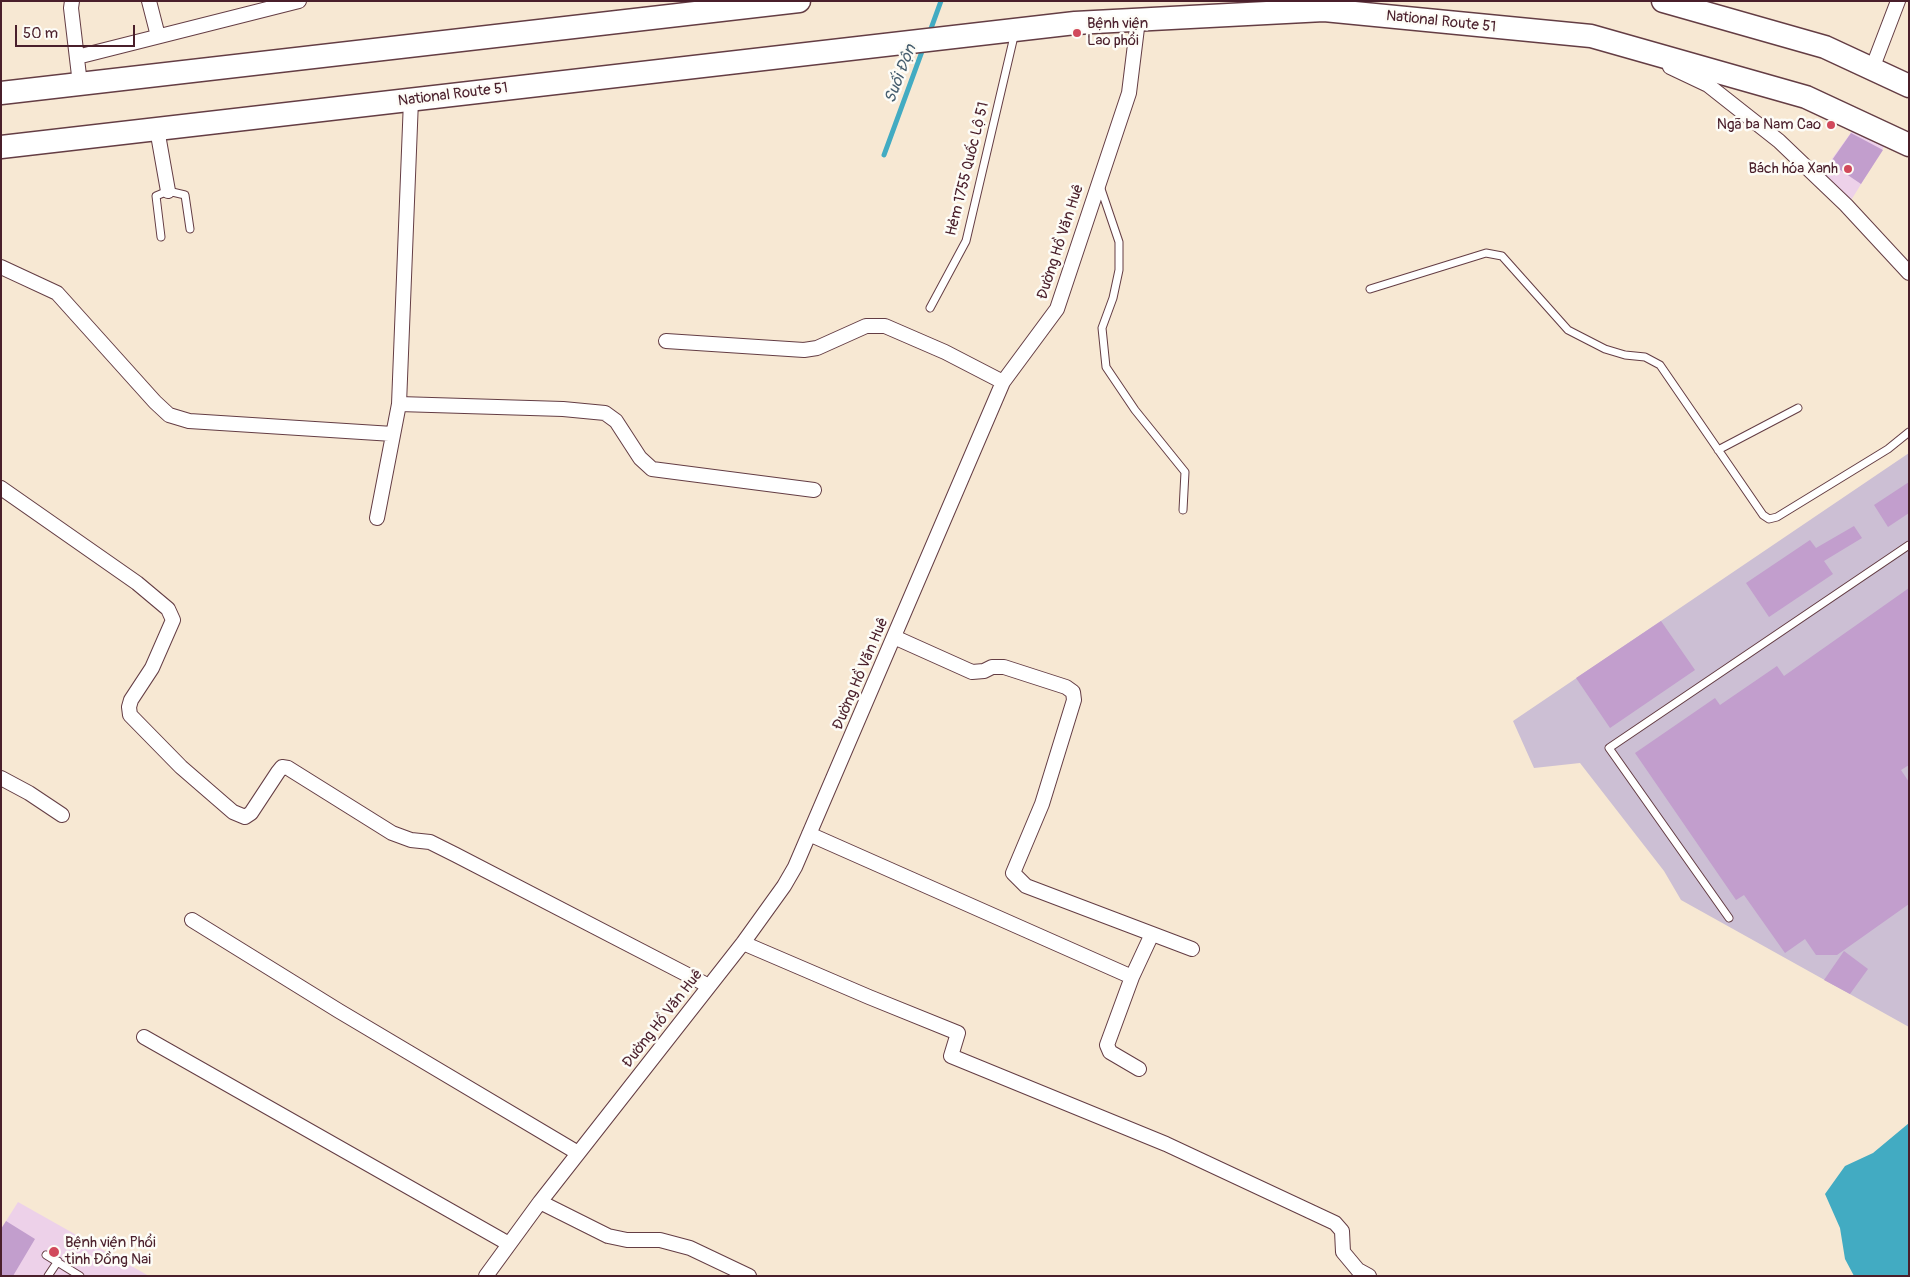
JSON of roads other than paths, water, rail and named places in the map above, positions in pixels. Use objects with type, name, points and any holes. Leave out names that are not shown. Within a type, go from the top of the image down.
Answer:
[{"type":"highway","points":[[1,93],[799,1]]},
{"type":"highway","points":[[1663,1],[1704,6],[1825,47],[1909,86]]},
{"type":"highway","name":"National Route 51","points":[[1,147],[1075,23],[1324,10],[1591,36],[1806,97],[1909,145]]},
{"type":"street","points":[[72,1],[71,8],[80,84]]},
{"type":"street","points":[[149,1],[158,36]]},
{"type":"street","points":[[77,57],[299,1]]},
{"type":"street","points":[[1872,69],[1898,1]]},
{"type":"street","name":"Đường Hồ Văn Huê","points":[[486,1276],[578,1152],[743,943],[784,886],[795,867],[1003,382],[1057,309],[1098,181],[1129,94],[1138,20]]},
{"type":"street","points":[[1631,48],[1708,85],[1779,141],[1846,205],[1909,273]]},
{"type":"street","points":[[378,518],[399,404],[411,100]]},
{"type":"street","points":[[157,129],[168,191]]},
{"type":"street","points":[[1,267],[57,293],[155,402],[169,415],[189,421],[394,434]]},
{"type":"street","points":[[666,341],[804,350],[817,348],[866,326],[885,326],[945,352],[1003,382]]},
{"type":"street","points":[[399,404],[563,409],[605,413],[616,421],[640,458],[652,469],[814,490]]},
{"type":"street","points":[[1,488],[137,583],[168,609],[173,620],[152,668],[131,700],[129,707],[130,715],[181,767],[233,812],[245,817],[251,813],[282,767],[288,768],[392,833],[411,840],[430,842],[709,986]]},
{"type":"street","points":[[894,637],[972,672],[984,671],[992,667],[1004,667],[1066,687],[1073,692],[1074,700],[1042,804],[1013,873],[1026,886],[1192,950]]},
{"type":"street","points":[[1,778],[62,814]]},
{"type":"street","points":[[810,834],[1132,977]]},
{"type":"street","points":[[192,920],[339,1011],[578,1152]]},
{"type":"street","points":[[1140,1070],[1110,1052],[1107,1048],[1132,977],[1152,934]]},
{"type":"street","points":[[743,943],[958,1033],[951,1056],[1166,1144],[1335,1222],[1342,1231],[1343,1252],[1358,1270],[1369,1276]]},
{"type":"street","points":[[144,1037],[509,1244]]},
{"type":"street","points":[[540,1202],[608,1236],[627,1240],[660,1240],[690,1248],[749,1276]]},
{"type":"lane","name":"Hẻm 1755 Quốc Lộ 51","points":[[930,308],[966,241],[1016,30]]},
{"type":"lane","points":[[1098,181],[1119,242],[1119,270],[1113,298],[1102,328],[1106,367],[1135,410],[1185,472],[1183,510]]},
{"type":"lane","points":[[161,237],[156,196],[168,191],[185,195],[190,229]]},
{"type":"lane","points":[[1370,289],[1486,253],[1502,256],[1568,330],[1605,349],[1625,355],[1645,357],[1660,365],[1763,514],[1769,519],[1777,517],[1880,454],[1909,432]]},
{"type":"lane","points":[[1718,450],[1798,408]]},
{"type":"lane","points":[[1729,918],[1610,748],[1909,545]]},
{"type":"lane","points":[[46,1255],[80,1276]]},
{"type":"lane","points":[[48,1276],[58,1262]]},
{"type":"water","points":[[1909,1123],[1909,1276],[1854,1276],[1845,1259],[1840,1228],[1825,1194],[1845,1166],[1873,1153]]},
{"type":"waterway","name":"Suối Độn","points":[[929,34],[941,1]]},
{"type":"waterway","name":"Suối Độn","points":[[884,155],[924,46]]},
{"type":"place","name":"Bệnh viện Lao phổi","points":[[1077,33]]},
{"type":"place","name":"Ngã ba Nam Cao","points":[[1831,125]]},
{"type":"place","name":"Bách hóa Xanh","points":[[1848,169]]},
{"type":"place","name":"Bệnh viện Phổi tỉnh Đồng Nai","points":[[54,1252]]}]
